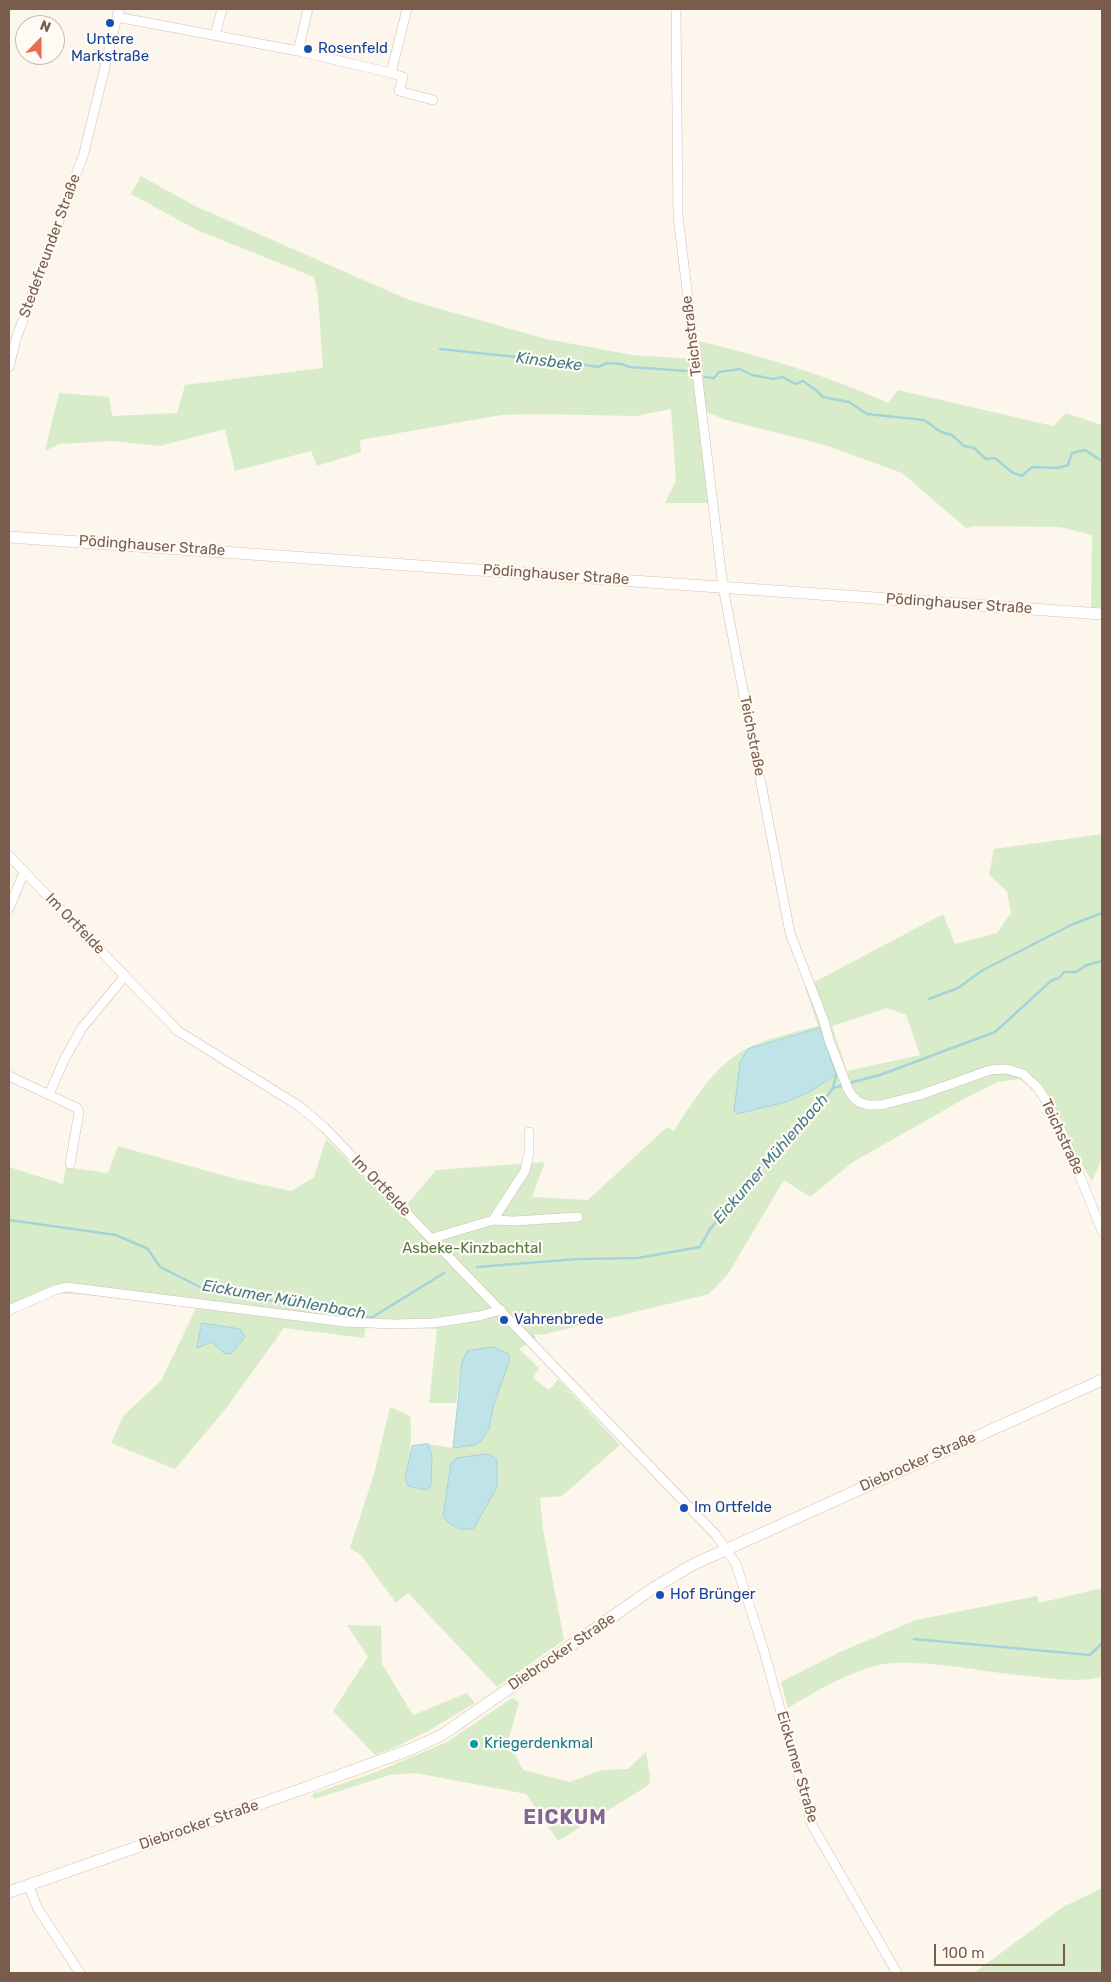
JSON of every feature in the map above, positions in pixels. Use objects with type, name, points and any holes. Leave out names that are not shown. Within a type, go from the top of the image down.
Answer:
[{"type":"main road","name":"Pödinghauser Straße","points":[[9,537],[1102,614]]},
{"type":"main road","name":"Diebrocker Straße","points":[[9,1892],[305,1788],[409,1750],[442,1735],[652,1589],[692,1565],[726,1548],[1102,1380]]},
{"type":"street","points":[[215,35],[222,9]]},
{"type":"street","points":[[298,51],[308,9]]},
{"type":"street","points":[[390,73],[407,9]]},
{"type":"street","name":"Teichstraße","points":[[676,9],[678,216],[723,587],[790,933],[824,1021],[829,1040],[850,1091],[859,1102],[868,1105],[881,1105],[920,1095],[990,1070],[1007,1069],[1023,1074],[1038,1088],[1050,1107],[1102,1231]]},
{"type":"street","points":[[118,13],[298,51],[390,73],[403,77],[399,91],[433,100]]},
{"type":"street","name":"Stedefreunder Straße","points":[[9,367],[14,344],[84,153],[118,13]]},
{"type":"street","name":"Im Ortfelde","points":[[9,856],[184,1035],[279,1093],[313,1117],[433,1238],[716,1535],[726,1548]]},
{"type":"street","points":[[9,908],[25,873]]},
{"type":"street","points":[[49,1094],[65,1058],[82,1028],[125,976]]},
{"type":"street","points":[[9,1076],[77,1108],[79,1112],[70,1164]]},
{"type":"street","points":[[493,1220],[525,1171],[530,1153],[529,1132]]},
{"type":"street","points":[[433,1238],[493,1220],[514,1221],[578,1217]]},
{"type":"street","points":[[9,1310],[66,1287],[344,1322],[433,1323],[479,1316],[501,1310]]},
{"type":"street","name":"Eickumer Straße","points":[[726,1548],[736,1564],[758,1633],[812,1825],[897,1973]]},
{"type":"street","points":[[28,1885],[38,1909],[80,1973]]},
{"type":"green space","points":[[141,176],[195,206],[409,300],[546,339],[632,355],[693,359],[691,339],[791,366],[840,383],[888,403],[898,390],[1053,426],[1066,413],[1102,425],[1102,618],[1091,609],[1092,535],[1060,527],[975,526],[966,528],[902,473],[825,445],[723,419],[703,410],[714,503],[665,503],[676,481],[671,409],[636,416],[501,415],[360,440],[361,452],[317,466],[311,451],[235,471],[225,429],[160,446],[112,441],[59,444],[45,451],[59,393],[109,397],[112,416],[177,413],[185,385],[323,368],[318,297],[314,277],[197,230],[131,194]]},
{"type":"green space","name":"Asbeke-Kinzbachtal","points":[[1102,834],[1102,1158],[1092,1181],[1036,1090],[1019,1079],[998,1082],[962,1100],[853,1162],[810,1197],[784,1180],[728,1274],[709,1294],[541,1335],[534,1334],[536,1338],[519,1349],[539,1368],[533,1378],[549,1390],[558,1379],[620,1445],[562,1496],[540,1498],[543,1529],[564,1640],[497,1687],[408,1593],[396,1603],[361,1555],[350,1548],[374,1474],[390,1407],[410,1416],[411,1439],[405,1478],[431,1486],[432,1455],[428,1444],[453,1448],[489,1429],[493,1407],[501,1385],[462,1363],[456,1403],[429,1403],[437,1329],[366,1325],[364,1338],[284,1328],[228,1406],[175,1469],[111,1443],[124,1415],[161,1381],[197,1306],[59,1293],[49,1296],[30,1307],[23,1304],[9,1308],[9,1167],[63,1184],[66,1167],[108,1173],[118,1146],[236,1179],[291,1191],[314,1177],[326,1139],[400,1213],[436,1170],[545,1162],[532,1197],[588,1200],[667,1127],[674,1131],[707,1083],[727,1062],[752,1046],[818,1026],[805,987],[943,914],[955,944],[997,933],[1011,913],[1007,891],[989,875],[994,849]],"holes":[[[887,1008],[906,1015],[920,1055],[847,1071],[832,1026]],[[451,1462],[474,1527],[460,1529],[449,1523],[443,1515]]]},
{"type":"green space","points":[[1102,1588],[1102,1677],[1084,1680],[1064,1680],[943,1665],[893,1663],[867,1668],[853,1674],[788,1708],[781,1682],[842,1651],[916,1620],[1037,1596],[1039,1603]]},
{"type":"green space","points":[[347,1625],[381,1626],[382,1664],[413,1715],[467,1693],[475,1703],[414,1738],[375,1755],[333,1711],[368,1657]]},
{"type":"green space","points":[[512,1698],[519,1702],[508,1742],[523,1770],[570,1782],[602,1770],[628,1769],[646,1752],[650,1777],[649,1785],[558,1841],[526,1794],[416,1773],[390,1775],[314,1799],[312,1794],[376,1772],[447,1742]]},
{"type":"green space","points":[[1102,1888],[1102,1973],[974,1973],[1063,1907]]},
{"type":"water","points":[[820,1028],[836,1075],[809,1092],[786,1102],[737,1114],[734,1111],[740,1062],[748,1049]]},
{"type":"water","points":[[202,1323],[240,1329],[245,1337],[232,1353],[225,1354],[212,1342],[197,1348]]},
{"type":"water","points":[[493,1347],[509,1354],[509,1362],[493,1407],[489,1429],[482,1440],[475,1445],[453,1448],[462,1363],[467,1351]]},
{"type":"water","points":[[428,1444],[432,1455],[431,1486],[426,1490],[408,1486],[405,1478],[412,1446]]},
{"type":"water","points":[[489,1454],[497,1460],[497,1487],[474,1528],[457,1528],[443,1516],[451,1463],[457,1458]]},
{"type":"waterway","name":"Kinsbeke","points":[[440,349],[598,367],[607,363],[630,367],[687,371]]},
{"type":"waterway","name":"Kinsbeke","points":[[705,377],[714,378],[719,372],[740,369],[752,375],[773,379],[783,377],[795,384],[803,381],[823,397],[849,402],[867,414],[924,420],[941,432],[952,435],[964,446],[974,448],[986,459],[995,458],[1013,473],[1022,476],[1032,467],[1057,468],[1068,465],[1072,453],[1085,450],[1102,461]]},
{"type":"waterway","points":[[929,999],[958,988],[983,970],[1073,924],[1102,913]]},
{"type":"waterway","name":"Eickumer Mühlenbach","points":[[849,1083],[880,1075],[995,1032],[1052,980],[1059,978],[1064,972],[1076,972],[1087,965],[1102,961]]},
{"type":"waterway","points":[[833,1088],[836,1075]]},
{"type":"waterway","name":"Eickumer Mühlenbach","points":[[477,1267],[578,1259],[638,1258],[700,1247],[710,1229],[768,1158],[806,1125],[833,1088],[844,1085]]},
{"type":"waterway","name":"Eickumer Mühlenbach","points":[[9,1220],[116,1235],[148,1249],[160,1267],[204,1289],[371,1318],[444,1273]]},
{"type":"waterway","points":[[914,1639],[1090,1655],[1102,1643]]},
{"type":"place","name":"Untere Markstraße","points":[[110,23]]},
{"type":"place","name":"Rosenfeld","points":[[308,49]]},
{"type":"place","name":"Vahrenbrede","points":[[504,1320]]},
{"type":"place","name":"Im Ortfelde","points":[[684,1508]]},
{"type":"place","name":"Hof Brünger","points":[[660,1595]]},
{"type":"place","name":"Kriegerdenkmal","points":[[474,1744]]},
{"type":"district","name":"EICKUM","points":[[565,1818]]}]
